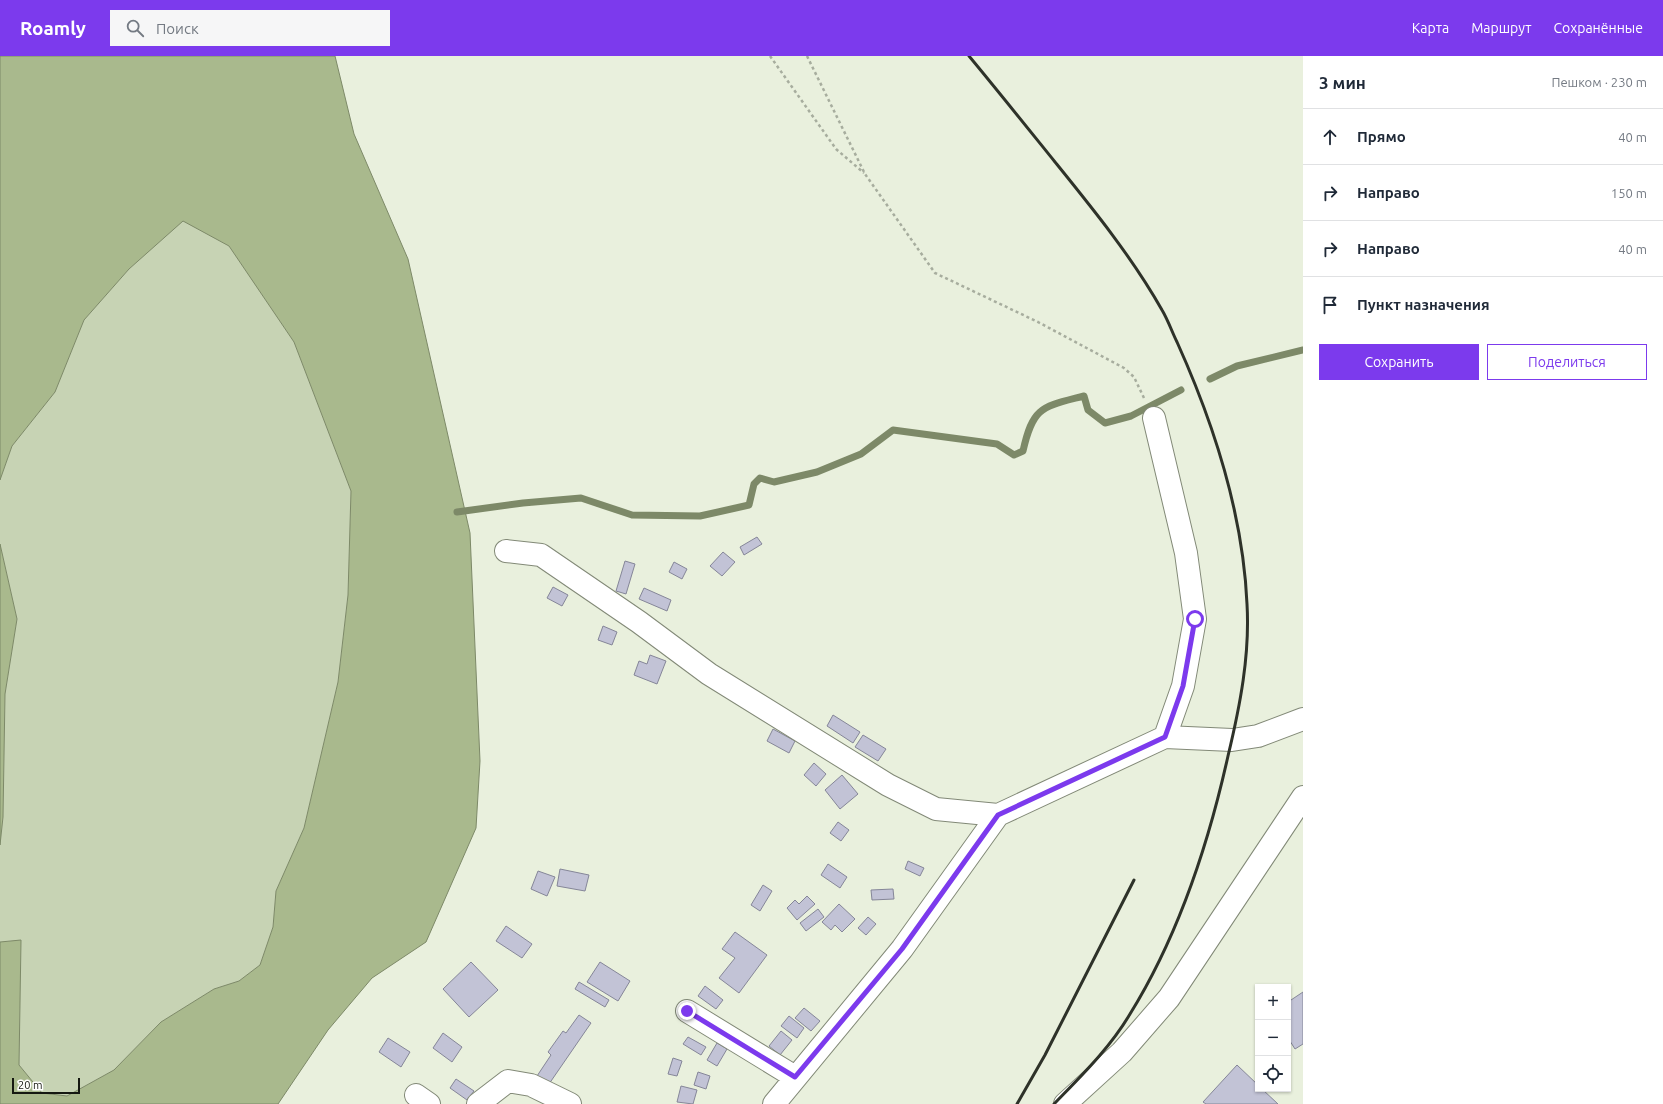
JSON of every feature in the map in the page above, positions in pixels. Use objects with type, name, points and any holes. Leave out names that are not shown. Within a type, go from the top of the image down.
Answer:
[{"type":"street","points":[[1154,418],[1186,553],[1195,619],[1183,686],[1165,737]]},
{"type":"street","points":[[506,551],[541,555],[639,622],[709,674],[888,785],[936,809],[998,815]]},
{"type":"street","points":[[774,1104],[902,949],[998,815],[1165,737],[1232,740],[1258,736],[1303,719]]},
{"type":"street","points":[[1065,1104],[1122,1052],[1169,998],[1303,797]]},
{"type":"street","points":[[687,1011],[795,1077]]},
{"type":"street","points":[[478,1104],[508,1082],[531,1085],[570,1104]]},
{"type":"path","points":[[770,56],[836,149],[865,174]]},
{"type":"path","points":[[807,56],[865,174],[935,273],[1038,322],[1124,368],[1134,377],[1154,418]]},
{"type":"shaded area","points":[[0,56],[335,56],[354,134],[408,259],[470,533],[480,761],[476,828],[426,942],[372,978],[328,1030],[278,1104],[0,1104],[0,942],[21,940],[19,1065],[42,1093],[67,1096],[114,1070],[161,1022],[214,989],[239,981],[260,965],[273,927],[276,891],[304,828],[338,682],[348,595],[351,491],[294,342],[229,246],[183,221],[129,269],[84,320],[55,392],[12,446],[0,480]]},
{"type":"shaded area","points":[[183,220],[229,246],[294,342],[351,491],[348,595],[338,682],[304,828],[276,891],[273,927],[260,965],[239,981],[214,989],[161,1022],[114,1070],[67,1096],[42,1093],[19,1065],[21,941],[0,942],[0,845],[3,817],[5,693],[17,619],[0,544],[0,480],[12,446],[55,392],[84,320],[129,269]]},
{"type":"shaded area","points":[[0,544],[17,619],[5,694],[3,817],[0,845]]},
{"type":"building","points":[[757,537],[762,544],[744,555],[740,547]]},
{"type":"building","points":[[723,552],[735,562],[722,576],[710,566]]},
{"type":"building","points":[[625,561],[635,564],[626,594],[616,591]]},
{"type":"building","points":[[674,562],[687,569],[682,579],[669,572]]},
{"type":"building","points":[[553,587],[568,595],[562,606],[547,598]]},
{"type":"building","points":[[644,588],[671,600],[667,611],[639,599]]},
{"type":"building","points":[[603,626],[617,632],[612,645],[598,640]]},
{"type":"building","points":[[650,655],[666,661],[657,684],[634,675],[639,661],[647,664]]},
{"type":"building","points":[[833,715],[860,732],[853,743],[827,726]]},
{"type":"building","points":[[773,729],[795,741],[789,753],[767,741]]},
{"type":"building","points":[[863,735],[886,749],[878,761],[855,747]]},
{"type":"building","points":[[814,763],[826,774],[816,786],[804,775]]},
{"type":"building","points":[[842,775],[858,794],[840,809],[825,790]]},
{"type":"building","points":[[838,822],[849,830],[841,841],[830,833]]},
{"type":"building","points":[[908,861],[924,868],[920,876],[905,869]]},
{"type":"building","points":[[828,864],[847,877],[840,888],[821,875]]},
{"type":"building","points":[[560,869],[589,875],[585,891],[557,886]]},
{"type":"building","points":[[538,871],[555,877],[547,896],[531,889]]},
{"type":"building","points":[[763,885],[772,891],[760,911],[751,905]]},
{"type":"building","points":[[893,889],[894,899],[872,900],[871,890]]},
{"type":"building","points":[[807,896],[815,904],[797,920],[787,908],[795,900],[799,904]]},
{"type":"building","points":[[839,904],[855,919],[842,932],[835,925],[831,930],[822,922]]},
{"type":"building","points":[[818,909],[824,917],[806,931],[800,923]]},
{"type":"building","points":[[868,917],[876,924],[866,935],[858,928]]},
{"type":"building","points":[[506,926],[532,944],[522,958],[496,941]]},
{"type":"building","points":[[735,932],[767,955],[739,993],[719,978],[735,958],[722,949]]},
{"type":"building","points":[[471,962],[498,990],[469,1017],[443,989]]},
{"type":"building","points":[[600,962],[630,981],[618,1001],[587,982]]},
{"type":"building","points":[[579,982],[609,1000],[605,1007],[575,989]]},
{"type":"building","points":[[705,986],[723,1000],[716,1009],[698,996]]},
{"type":"building","points":[[1303,992],[1303,1044],[1295,1049],[1291,1043],[1291,1000]]},
{"type":"building","points":[[804,1008],[820,1021],[811,1031],[795,1018]]},
{"type":"building","points":[[579,1015],[591,1023],[549,1084],[537,1076],[551,1055],[548,1052],[563,1031],[566,1033]]},
{"type":"building","points":[[789,1016],[804,1028],[797,1038],[781,1026]]},
{"type":"building","points":[[781,1031],[792,1040],[780,1055],[769,1046]]},
{"type":"building","points":[[443,1033],[462,1047],[452,1062],[433,1048]]},
{"type":"building","points":[[688,1037],[706,1047],[701,1055],[683,1044]]},
{"type":"building","points":[[388,1038],[410,1052],[401,1067],[379,1052]]},
{"type":"building","points":[[717,1043],[727,1049],[717,1066],[707,1060]]},
{"type":"building","points":[[673,1058],[682,1061],[677,1076],[668,1074]]},
{"type":"building","points":[[1237,1065],[1255,1082],[1255,1092],[1265,1092],[1278,1104],[1206,1104],[1203,1102]]},
{"type":"building","points":[[698,1072],[710,1076],[706,1089],[694,1085]]},
{"type":"building","points":[[456,1079],[474,1091],[467,1100],[450,1088]]},
{"type":"building","points":[[681,1086],[697,1090],[693,1104],[677,1102]]},
{"type":"waterway","points":[[1210,379],[1237,366],[1303,350]]},
{"type":"waterway","points":[[457,512],[523,503],[581,498],[632,515],[700,516],[749,505],[754,484],[760,478],[774,482],[817,472],[861,454],[893,430],[997,444],[1014,455],[1023,451],[1031,425],[1036,417],[1049,406],[1084,396],[1088,410],[1105,423],[1131,416],[1181,390]]},
{"type":"railway","points":[[969,56],[1112,234],[1138,271],[1164,314],[1203,405],[1224,470],[1240,536],[1247,604],[1247,642],[1240,699],[1220,790],[1190,889],[1163,953],[1130,1014],[1104,1050],[1054,1104]]},
{"type":"railway","points":[[1017,1104],[1045,1055],[1134,880]]},
{"type":"route","points":[[687,1011],[795,1077],[902,949],[998,815],[1165,737],[1175,713],[1183,686],[1195,619]]}]
